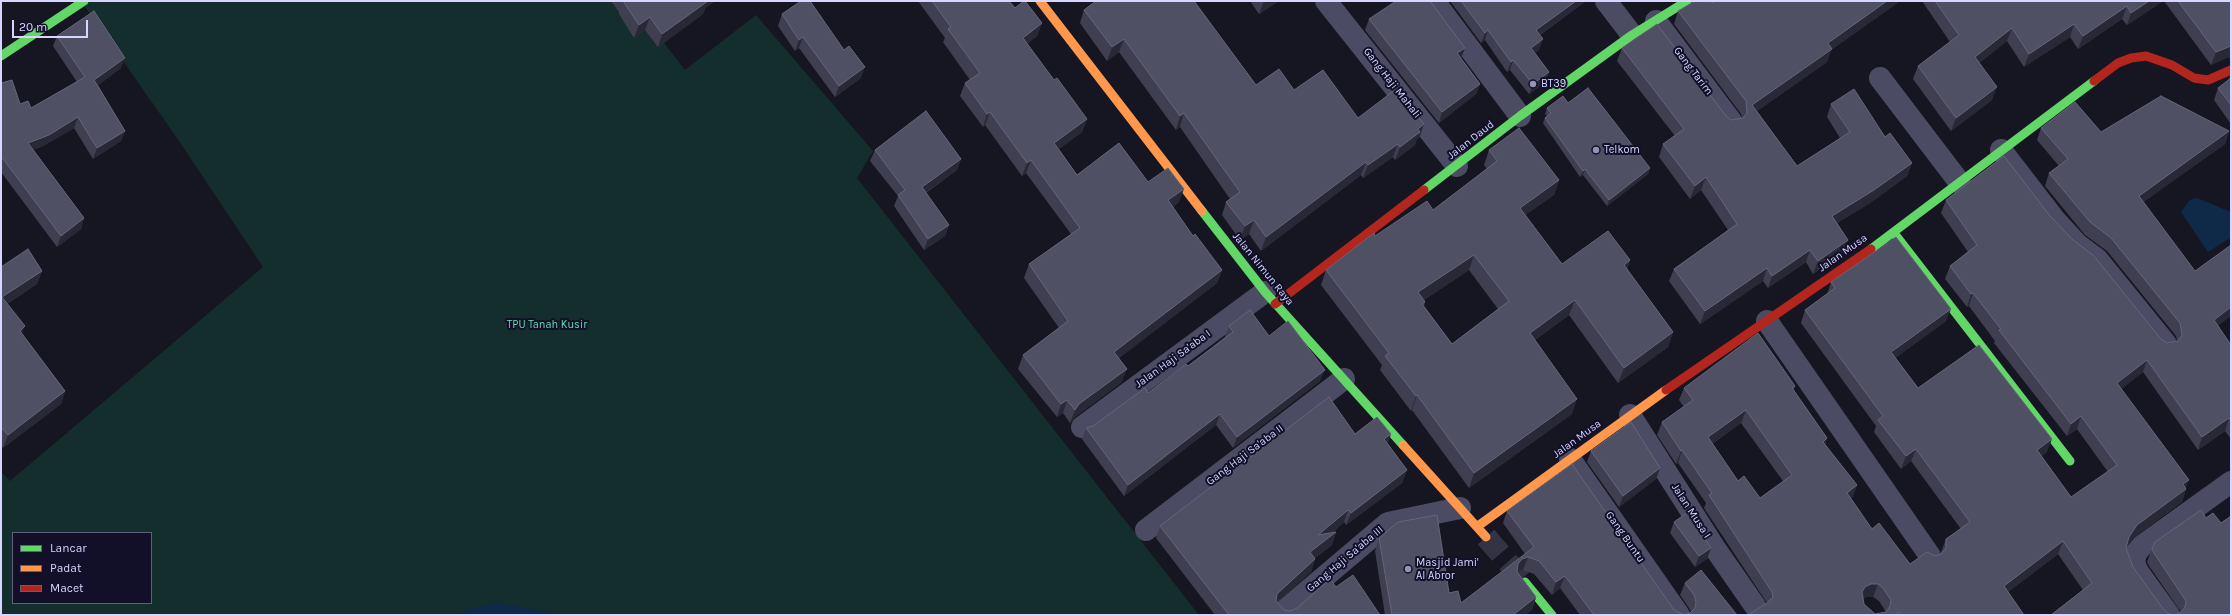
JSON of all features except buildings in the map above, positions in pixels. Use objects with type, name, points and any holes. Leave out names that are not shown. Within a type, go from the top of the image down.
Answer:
[{"type":"street","points":[[1,56],[84,1]]},
{"type":"street","name":"Jalan Nimun Raya","points":[[1040,1],[1270,298],[1478,526],[1486,537]]},
{"type":"street","name":"Gang Haji Mahali","points":[[1326,1],[1457,166]]},
{"type":"street","points":[[1434,1],[1520,116]]},
{"type":"street","points":[[1606,1],[1632,35]]},
{"type":"street","name":"Jalan Daud","points":[[1270,298],[1457,166],[1520,116],[1632,35],[1687,1]]},
{"type":"street","name":"Gang Tarim","points":[[1656,21],[1731,121]]},
{"type":"street","name":"Jalan Musa","points":[[1478,526],[1630,415],[1767,322],[1894,232],[2118,63],[2131,58],[2146,56],[2172,65],[2194,78],[2208,80],[2231,70]]},
{"type":"street","points":[[1880,78],[1960,183]]},
{"type":"street","points":[[2002,150],[2055,220],[2077,244],[2097,259],[2166,344]]},
{"type":"street","points":[[1894,232],[2070,461]]},
{"type":"street","name":"Jalan Haji Sa'aba I","points":[[1082,427],[1270,298]]},
{"type":"street","points":[[1767,322],[1930,556]]},
{"type":"street","name":"Gang Haji Sa'aba II","points":[[1146,530],[1344,379]]},
{"type":"street","name":"Jalan Musa I","points":[[1630,415],[1714,547],[1755,606]]},
{"type":"street","name":"Gang Buntu","points":[[1570,459],[1679,615]]},
{"type":"street","points":[[2169,615],[2138,572],[2130,557],[2142,546],[2231,482]]},
{"type":"street","name":"Gang Haji Sa'aba III","points":[[1284,611],[1388,523],[1460,508]]},
{"type":"street","points":[[1525,582],[1552,615]]},
{"type":"green space","name":"TPU Tanah Kusir","points":[[81,1],[632,1],[685,70],[756,15],[873,151],[857,178],[1199,615],[1,615],[1,472],[10,481],[263,267],[179,141]]},
{"type":"water","points":[[2197,198],[2231,212],[2230,238],[2208,252],[2181,212],[2190,200]]},
{"type":"water","points":[[495,602],[565,615],[453,615]]},
{"type":"tunnel","points":[[1486,537],[1525,582]]},
{"type":"traffic: fast","points":[[1,56],[84,1]]},
{"type":"traffic: fast","points":[[1424,190],[1520,116],[1632,35],[1687,1]]},
{"type":"traffic: fast","points":[[1871,249],[2094,81]]},
{"type":"traffic: fast","points":[[1202,211],[1265,292],[1403,445]]},
{"type":"traffic: fast","points":[[1894,233],[2070,461]]},
{"type":"traffic: fast","points":[[1525,582],[1552,615]]},
{"type":"traffic: slow","points":[[1040,1],[1202,211]]},
{"type":"traffic: slow","points":[[1478,526],[1666,390]]},
{"type":"traffic: slow","points":[[1403,445],[1486,537]]},
{"type":"traffic: jam","points":[[2094,81],[2118,63],[2131,58],[2146,56],[2172,65],[2194,78],[2208,80],[2231,70]]},
{"type":"traffic: jam","points":[[1275,304],[1424,190]]},
{"type":"traffic: jam","points":[[1666,390],[1871,249]]},
{"type":"place","name":"BT39","points":[[1533,84]]},
{"type":"place","name":"Telkom","points":[[1596,150]]},
{"type":"place","name":"Masjid Jami' Al Abror","points":[[1408,569]]}]
